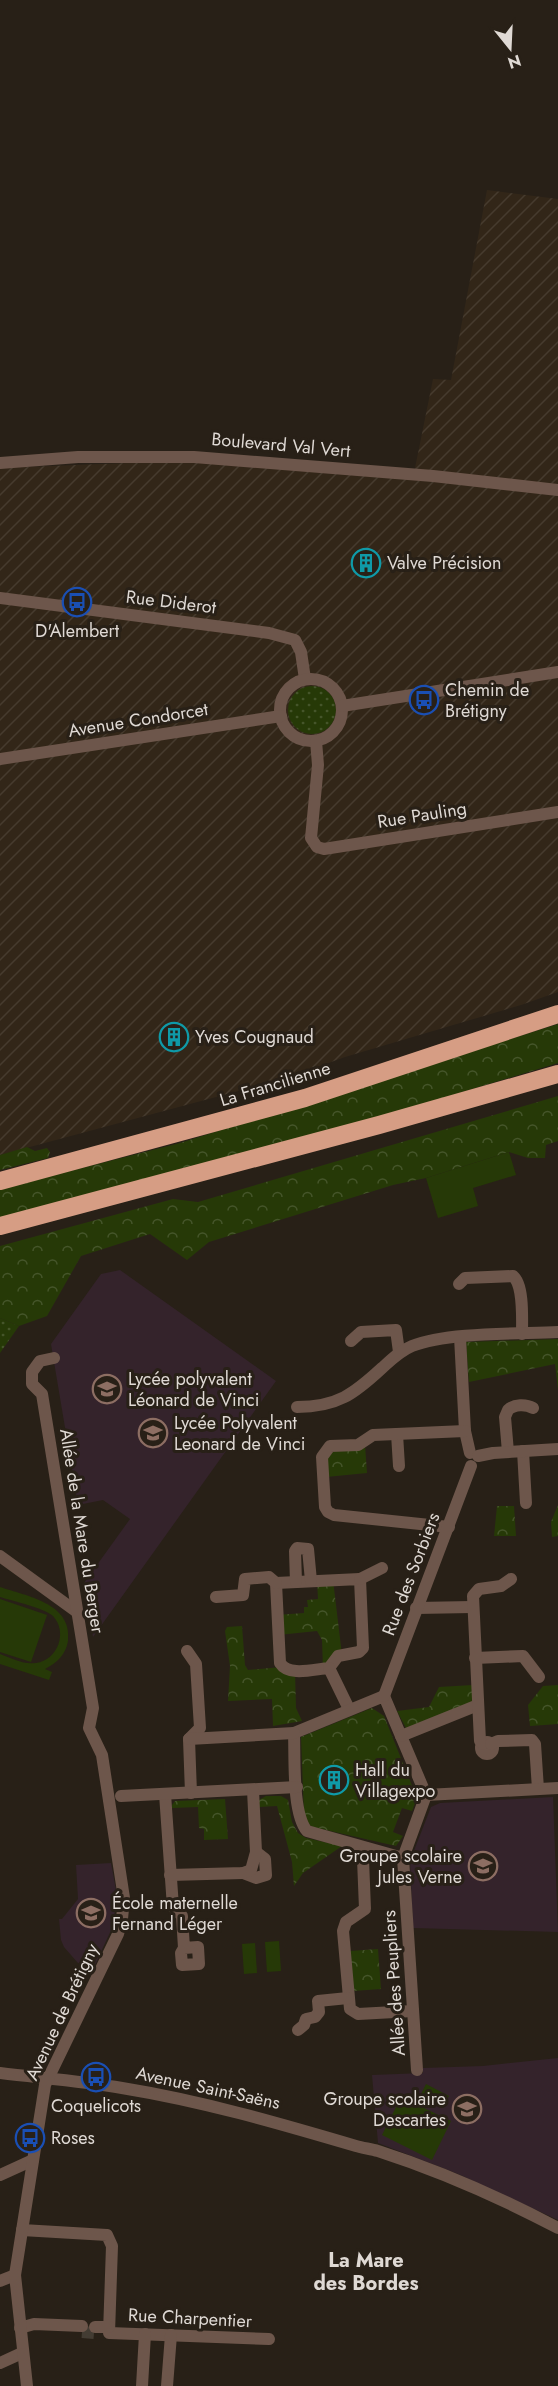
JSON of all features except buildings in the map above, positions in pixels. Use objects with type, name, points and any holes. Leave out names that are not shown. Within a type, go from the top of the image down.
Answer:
[{"type":"highway","name":"La Francilienne","points":[[0,1181],[305,1098],[558,1014]]},
{"type":"highway","points":[[0,1226],[424,1113],[558,1074]]},
{"type":"street","name":"Boulevard Val Vert","points":[[0,464],[78,457],[194,457],[433,476],[558,490]]},
{"type":"street","name":"Rue Diderot","points":[[0,598],[269,633],[295,640],[302,652],[305,679]]},
{"type":"street","points":[[342,705],[558,672]]},
{"type":"street","points":[[305,679],[325,681],[333,687],[342,705],[339,724],[333,732],[316,741],[297,738],[284,725],[281,716],[283,697],[296,683],[305,679]]},
{"type":"street","name":"Avenue Condorcet","points":[[0,759],[281,716]]},
{"type":"street","name":"Rue Pauling","points":[[316,741],[318,765],[311,838],[317,847],[324,849],[558,812]]},
{"type":"street","points":[[459,1284],[465,1278],[513,1276],[516,1278],[520,1286],[522,1334]]},
{"type":"street","points":[[351,1341],[361,1332],[396,1330],[399,1352]]},
{"type":"street","points":[[297,1407],[315,1406],[345,1398],[360,1389],[399,1352],[434,1339],[558,1332]]},
{"type":"street","points":[[460,1337],[465,1431],[473,1458],[508,1452],[558,1449]]},
{"type":"street","name":"Allée de la Mare du Berger","points":[[54,1358],[40,1361],[32,1372],[32,1384],[42,1394],[93,1708],[90,1728]]},
{"type":"street","points":[[508,1452],[505,1417],[508,1410],[511,1407],[521,1406],[533,1408]]},
{"type":"street","points":[[449,1527],[334,1515],[328,1512],[325,1507],[322,1457],[330,1446],[357,1445],[373,1435],[465,1431]]},
{"type":"street","points":[[397,1434],[399,1466]]},
{"type":"street","points":[[523,1451],[526,1503]]},
{"type":"street","name":"Rue des Sorbiers","points":[[384,1696],[473,1458]]},
{"type":"street","points":[[296,1582],[295,1551],[297,1548],[308,1549],[311,1581]]},
{"type":"street","points":[[0,1556],[76,1612]]},
{"type":"street","points":[[216,1597],[243,1595],[245,1579],[269,1577],[276,1582],[296,1582],[360,1578],[382,1568]]},
{"type":"street","points":[[276,1582],[279,1664],[290,1671],[329,1668],[338,1656],[359,1652],[363,1648],[360,1578]]},
{"type":"street","points":[[511,1578],[501,1586],[475,1591],[472,1607],[480,1741],[487,1744],[498,1741],[532,1740],[535,1744],[538,1789]]},
{"type":"street","points":[[416,1608],[472,1607]]},
{"type":"street","points":[[187,1652],[196,1664],[200,1728],[189,1739],[190,1793]]},
{"type":"street","points":[[475,1658],[523,1656],[538,1677]]},
{"type":"street","points":[[329,1668],[349,1709]]},
{"type":"street","points":[[189,1739],[294,1733],[384,1696],[426,1795],[403,1858],[308,1832],[300,1821],[294,1733]]},
{"type":"street","points":[[401,1736],[478,1705]]},
{"type":"street","name":"Avenue de Brétigny","points":[[27,2386],[15,2275],[47,2080],[114,1944],[122,1919],[124,1891],[102,1755],[90,1728]]},
{"type":"street","points":[[121,1796],[297,1787]]},
{"type":"street","points":[[426,1795],[558,1788]]},
{"type":"street","points":[[170,1875],[243,1873],[251,1870],[256,1852],[253,1790]]},
{"type":"street","points":[[165,1794],[172,1907],[182,1916],[184,1948]]},
{"type":"street","points":[[366,1848],[363,1858],[365,1909],[346,1922],[343,1931],[350,2009],[358,2014],[413,2011]]},
{"type":"street","name":"Allée des Peupliers","points":[[403,1858],[417,2070]]},
{"type":"street","points":[[298,2030],[304,2025],[306,2019],[315,2018],[319,2012],[318,2001],[348,1998]]},
{"type":"street","name":"Avenue Saint-Saëns","points":[[0,2073],[47,2080],[83,2082],[187,2100],[287,2125],[358,2147],[493,2205],[558,2237]]},
{"type":"street","name":"Avenue Saint-Saëns","points":[[358,2147],[376,2150],[471,2187],[558,2228]]},
{"type":"street","points":[[0,2175],[33,2160]]},
{"type":"street","name":"Rue Charpentier","points":[[22,2230],[107,2235],[112,2246],[109,2330]]},
{"type":"street","points":[[0,2281],[15,2275]]},
{"type":"street","name":"Rue Charpentier","points":[[20,2328],[109,2330],[145,2334],[269,2339]]},
{"type":"street","points":[[142,2386],[145,2334]]},
{"type":"street","points":[[167,2386],[171,2335]]},
{"type":"street","points":[[0,2363],[22,2352]]},
{"type":"shaded area","points":[[487,190],[558,199],[558,992],[345,1057],[290,1077],[0,1155],[0,468],[203,460],[413,478],[433,379],[451,380]]},
{"type":"shaded area","name":"Lycée Polyvalent Leonard de Vinci","points":[[120,1270],[276,1381],[93,1637],[84,1583],[130,1519],[103,1500],[78,1505],[51,1344],[101,1274]]},
{"type":"shaded area","name":"Groupe scolaire Jules Verne","points":[[553,1797],[558,1932],[413,1928],[410,1861],[431,1807],[440,1803]]},
{"type":"shaded area","name":"École maternelle Fernand Léger","points":[[111,1863],[117,1895],[113,1926],[94,1967],[88,1968],[78,1963],[64,1947],[59,1919],[62,1919],[78,1899],[76,1865]]},
{"type":"shaded area","name":"Groupe scolaire Descartes","points":[[558,2058],[558,2220],[458,2174],[378,2143],[372,2075],[423,2073],[423,2068],[483,2066]]},
{"type":"green space","points":[[307,686],[317,686],[329,693],[336,705],[336,715],[329,727],[317,734],[307,734],[292,723],[288,715],[288,705],[299,690]]},
{"type":"green space","points":[[558,1024],[558,1063],[380,1117],[0,1221],[0,1189],[180,1143]]},
{"type":"green space","points":[[558,1096],[558,1141],[546,1145],[545,1158],[528,1158],[509,1152],[426,1178],[393,1185],[209,1242],[187,1260],[150,1234],[81,1256],[47,1316],[19,1326],[0,1318],[0,1246],[173,1199],[198,1202]]},
{"type":"green space","points":[[27,1147],[35,1151],[47,1148],[50,1152],[48,1158],[0,1170],[0,1155]]},
{"type":"green space","points":[[509,1152],[516,1175],[473,1188],[478,1206],[438,1218],[426,1178]]},
{"type":"green space","points":[[0,1318],[19,1326],[0,1353]]},
{"type":"green space","points":[[558,1339],[558,1390],[555,1364],[469,1382],[466,1342]]},
{"type":"green space","points":[[365,1445],[367,1473],[326,1477],[327,1453]]},
{"type":"green space","points":[[558,1505],[558,1536],[552,1537],[551,1522]]},
{"type":"green space","points":[[497,1506],[514,1506],[516,1536],[494,1536]]},
{"type":"green space","points":[[333,1580],[342,1655],[323,1668],[322,1640],[317,1631],[278,1635],[277,1615],[304,1613],[304,1607],[308,1607],[307,1600],[318,1599],[317,1581]]},
{"type":"green space","points":[[0,1587],[46,1603],[63,1618],[68,1628],[68,1641],[60,1658],[45,1669],[52,1672],[49,1680],[0,1664],[0,1654],[27,1663],[44,1661],[55,1651],[60,1630],[57,1622],[49,1613],[0,1597]]},
{"type":"green space","points":[[0,1599],[47,1615],[31,1662],[0,1652]]},
{"type":"green space","points":[[242,1626],[245,1665],[248,1670],[282,1667],[295,1671],[296,1708],[302,1721],[273,1726],[272,1699],[228,1701],[230,1666],[225,1631],[227,1627]]},
{"type":"green space","points":[[473,1685],[472,1702],[406,1728],[397,1711],[429,1707],[439,1687]]},
{"type":"green space","points":[[558,1685],[558,1724],[530,1726],[528,1705],[543,1686]]},
{"type":"green space","points":[[372,1708],[384,1716],[417,1798],[412,1811],[402,1808],[393,1832],[403,1836],[396,1846],[313,1827],[309,1825],[304,1814],[301,1737]]},
{"type":"green space","points":[[266,1796],[281,1796],[288,1800],[292,1822],[298,1833],[306,1838],[342,1846],[303,1873],[294,1886],[292,1862],[277,1806],[259,1807],[259,1800]]},
{"type":"green space","points":[[225,1799],[228,1839],[204,1840],[204,1829],[199,1828],[198,1807],[172,1808],[175,1801]]},
{"type":"green space","points":[[279,1941],[281,1971],[267,1972],[265,1942]]},
{"type":"green space","points":[[255,1943],[257,1973],[244,1974],[242,1944]]},
{"type":"green space","points":[[378,1949],[381,1989],[353,1991],[350,1951]]},
{"type":"green space","points":[[426,2084],[449,2096],[443,2108],[420,2096]]},
{"type":"green space","points":[[401,2097],[451,2121],[432,2160],[382,2135]]},
{"type":"tunnel","points":[[82,2332],[95,2333]]},
{"type":"place","name":"Valve Précision","points":[[366,563]]},
{"type":"place","name":"D'Alembert","points":[[77,602]]},
{"type":"place","name":"Chemin de Brétigny","points":[[424,700]]},
{"type":"place","name":"Yves Cougnaud","points":[[174,1037]]},
{"type":"place","name":"Lycée polyvalent Léonard de Vinci","points":[[107,1389]]},
{"type":"place","name":"Lycée Polyvalent Leonard de Vinci","points":[[153,1433]]},
{"type":"place","name":"Hall du Villagexpo","points":[[334,1780]]},
{"type":"place","name":"Groupe scolaire Jules Verne","points":[[483,1866]]},
{"type":"place","name":"École maternelle Fernand Léger","points":[[91,1913]]},
{"type":"place","name":"Coquelicots","points":[[96,2077]]},
{"type":"place","name":"Groupe scolaire Descartes","points":[[467,2109]]},
{"type":"place","name":"Roses","points":[[30,2138]]},
{"type":"district","name":"La Mare des Bordes","points":[[366,2272]]}]
